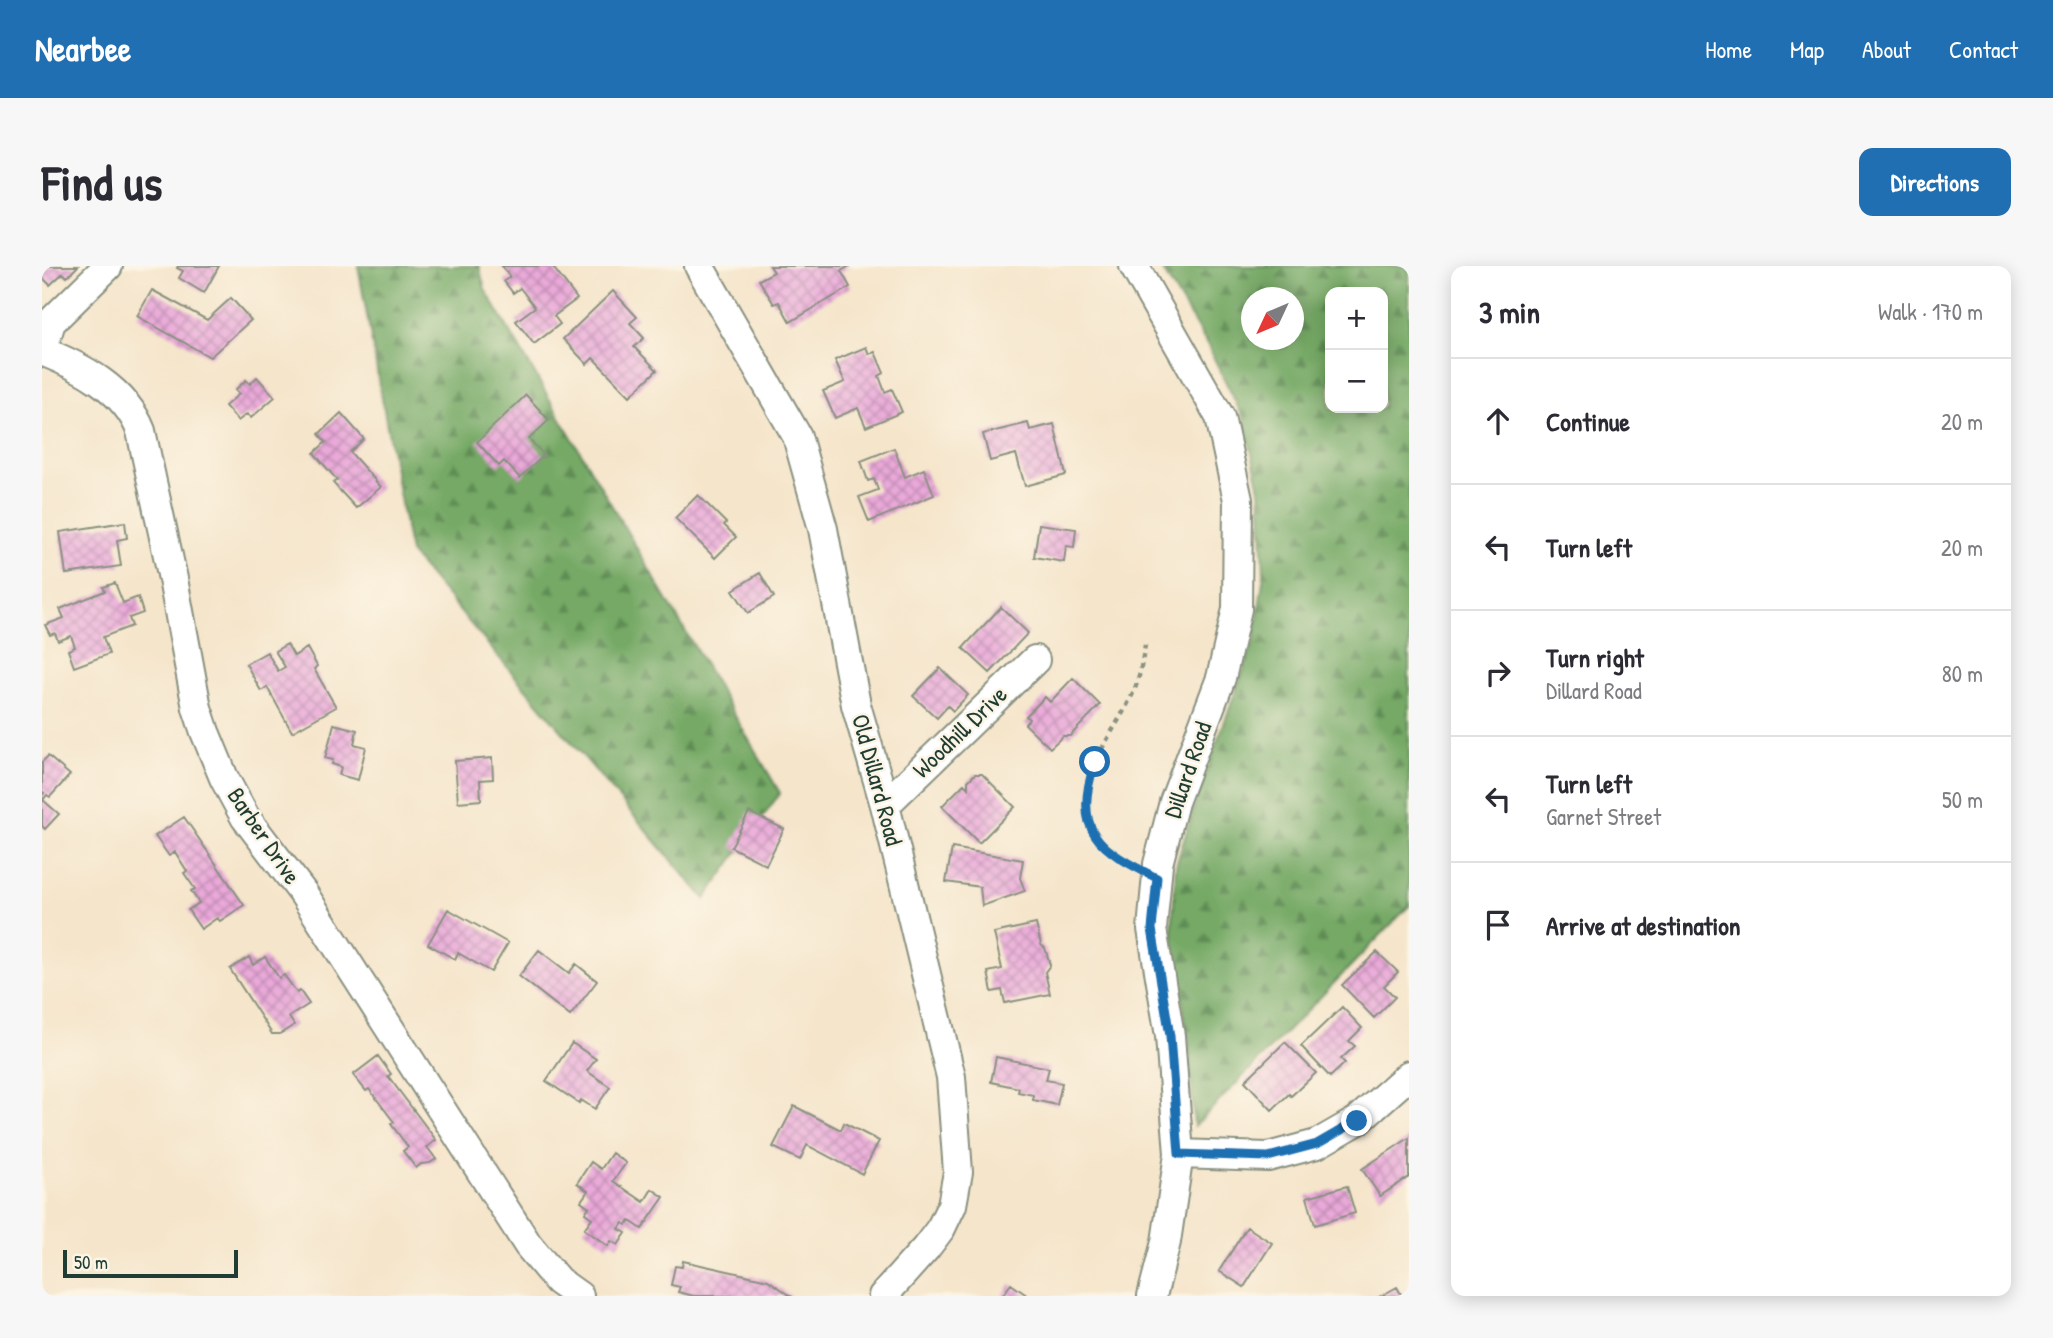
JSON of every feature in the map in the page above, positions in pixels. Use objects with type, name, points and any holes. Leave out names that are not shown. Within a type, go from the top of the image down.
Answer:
[{"type":"street","points":[[42,351],[51,322],[108,266]]},
{"type":"street","name":"Dillard Road","points":[[1134,266],[1220,417],[1238,500],[1237,609],[1221,678],[1174,802],[1158,864],[1152,929],[1170,1036],[1179,1154],[1166,1242],[1152,1296]]},
{"type":"street","name":"Old Dillard Road","points":[[702,267],[797,436],[823,529],[856,705],[886,805],[951,1077],[958,1172],[952,1205],[941,1228],[926,1248],[883,1296]]},
{"type":"street","name":"Barber Drive","points":[[42,351],[98,379],[128,405],[136,418],[173,579],[197,708],[225,778],[245,817],[303,893],[528,1245],[558,1281],[579,1296]]},
{"type":"street","name":"Woodhill Drive","points":[[886,805],[1035,660]]},
{"type":"street","points":[[1179,1154],[1268,1157],[1317,1144],[1357,1121],[1409,1075]]},
{"type":"path","points":[[1145,645],[1134,692],[1095,762],[1085,804],[1097,838],[1108,851],[1157,878]]},
{"type":"green space","points":[[358,266],[479,266],[485,289],[780,793],[705,899],[410,553]]},
{"type":"green space","points":[[1160,266],[1409,266],[1409,906],[1194,1127],[1190,1055],[1172,930],[1176,865],[1200,789],[1254,641],[1264,574],[1260,489],[1244,419],[1208,346]]},
{"type":"building","points":[[42,266],[78,266],[67,277],[63,273],[50,285],[42,277]]},
{"type":"building","points":[[219,266],[204,293],[179,278],[183,271],[177,268]]},
{"type":"building","points":[[502,266],[552,266],[577,299],[554,316],[560,324],[534,344],[516,321],[535,307],[520,288],[513,293],[504,281],[510,277]]},
{"type":"building","points":[[770,266],[850,266],[841,271],[850,287],[790,322],[779,302],[774,304],[759,280],[774,272]]},
{"type":"building","points":[[152,290],[207,320],[231,298],[251,320],[210,357],[137,316]]},
{"type":"building","points":[[613,291],[637,317],[630,323],[644,338],[634,347],[657,370],[630,396],[593,358],[587,364],[563,339]]},
{"type":"building","points":[[866,347],[869,354],[875,352],[884,373],[879,376],[885,392],[892,389],[902,412],[866,427],[858,408],[835,418],[823,391],[845,382],[835,360]]},
{"type":"building","points":[[257,377],[275,397],[251,418],[247,414],[238,421],[225,406],[239,394],[235,390],[246,380],[250,384]]},
{"type":"building","points":[[526,395],[549,420],[529,439],[544,455],[520,478],[504,461],[499,466],[477,442]]},
{"type":"building","points":[[341,413],[364,439],[350,452],[381,487],[356,508],[333,483],[337,480],[314,453],[326,442],[319,434]]},
{"type":"building","points":[[1028,423],[1030,430],[1054,424],[1066,475],[1025,486],[1016,454],[990,461],[983,434]]},
{"type":"building","points":[[894,448],[905,477],[924,469],[934,495],[869,522],[859,497],[878,490],[874,479],[868,481],[861,461]]},
{"type":"building","points":[[698,495],[736,537],[715,558],[675,518]]},
{"type":"building","points":[[125,522],[127,538],[117,540],[121,566],[66,574],[60,532]]},
{"type":"building","points":[[1039,524],[1076,529],[1074,547],[1066,546],[1064,562],[1034,557]]},
{"type":"building","points":[[760,573],[774,597],[748,613],[733,590]]},
{"type":"building","points":[[115,583],[123,603],[138,597],[143,613],[129,618],[132,626],[103,637],[109,654],[74,667],[68,650],[75,647],[71,636],[58,641],[55,633],[50,635],[45,625],[64,618],[60,609],[105,591],[103,587]]},
{"type":"building","points":[[1001,607],[1028,633],[990,673],[963,648]]},
{"type":"building","points":[[287,644],[294,656],[307,648],[317,666],[314,669],[336,707],[292,732],[267,687],[261,691],[246,664],[267,652],[278,671],[285,667],[275,651]]},
{"type":"building","points":[[940,668],[968,695],[953,711],[948,706],[937,718],[913,696]]},
{"type":"building","points":[[1073,678],[1100,705],[1070,736],[1063,736],[1050,748],[1025,724],[1029,719],[1026,716],[1045,697],[1050,702]]},
{"type":"building","points":[[334,724],[357,730],[354,744],[366,747],[358,780],[339,775],[341,767],[332,764],[333,760],[325,758]]},
{"type":"building","points":[[48,756],[70,775],[50,797],[47,795],[43,800],[59,814],[45,829],[42,826],[42,762]]},
{"type":"building","points":[[492,758],[493,779],[480,780],[481,800],[458,802],[455,761]]},
{"type":"building","points":[[975,774],[982,774],[1015,807],[979,843],[942,806],[964,784],[968,788],[968,781]]},
{"type":"building","points":[[749,812],[784,829],[766,865],[731,847]]},
{"type":"building","points":[[184,817],[244,905],[220,921],[217,918],[201,929],[188,910],[199,903],[191,891],[195,889],[184,873],[187,871],[175,852],[169,856],[155,836]]},
{"type":"building","points":[[952,848],[1023,860],[1020,878],[1025,891],[982,906],[980,887],[946,882]]},
{"type":"building","points":[[448,909],[508,943],[491,972],[458,953],[455,959],[428,944]]},
{"type":"building","points":[[1036,924],[1050,965],[1045,972],[1050,994],[1005,1003],[1002,990],[992,992],[988,972],[1002,969],[994,933]]},
{"type":"building","points":[[539,950],[569,973],[576,964],[597,981],[570,1016],[519,976]]},
{"type":"building","points":[[1377,952],[1398,972],[1384,986],[1395,997],[1374,1018],[1342,985]]},
{"type":"building","points":[[249,957],[253,965],[265,957],[279,978],[284,975],[309,1004],[289,1017],[294,1025],[280,1034],[272,1034],[230,969]]},
{"type":"building","points":[[1342,1007],[1362,1028],[1349,1041],[1355,1046],[1341,1059],[1345,1063],[1330,1077],[1301,1046]]},
{"type":"building","points":[[1285,1042],[1316,1073],[1272,1110],[1245,1081]]},
{"type":"building","points":[[572,1043],[596,1059],[587,1071],[610,1087],[595,1109],[581,1100],[579,1103],[546,1081]]},
{"type":"building","points":[[378,1056],[391,1074],[388,1076],[436,1140],[427,1147],[436,1159],[430,1163],[416,1168],[403,1151],[408,1147],[391,1124],[394,1122],[369,1089],[366,1091],[353,1075]]},
{"type":"building","points":[[996,1057],[1049,1068],[1046,1080],[1062,1083],[1057,1105],[1033,1100],[1033,1095],[1018,1092],[1019,1088],[991,1082]]},
{"type":"building","points":[[794,1106],[841,1130],[844,1123],[879,1141],[862,1174],[807,1145],[800,1160],[773,1147]]},
{"type":"building","points":[[1409,1138],[1409,1177],[1380,1196],[1362,1169]]},
{"type":"building","points":[[612,1153],[626,1163],[613,1181],[644,1202],[652,1189],[664,1197],[642,1229],[630,1221],[626,1225],[623,1223],[619,1229],[626,1233],[618,1245],[611,1241],[608,1246],[584,1229],[592,1218],[585,1213],[589,1207],[581,1201],[588,1191],[577,1183],[591,1162],[601,1169]]},
{"type":"building","points":[[1347,1186],[1355,1213],[1315,1225],[1307,1197]]},
{"type":"building","points":[[1247,1227],[1272,1243],[1244,1287],[1219,1271]]},
{"type":"building","points":[[683,1261],[768,1280],[791,1296],[694,1296],[678,1292],[680,1287],[671,1285],[675,1266],[682,1267]]},
{"type":"building","points":[[1011,1284],[1028,1296],[1002,1296]]},
{"type":"building","points":[[1397,1287],[1402,1296],[1381,1296]]},
{"type":"route","points":[[1095,762],[1085,804],[1097,838],[1108,851],[1157,878],[1152,929],[1170,1036],[1179,1154],[1268,1157],[1317,1144],[1357,1121]]}]
